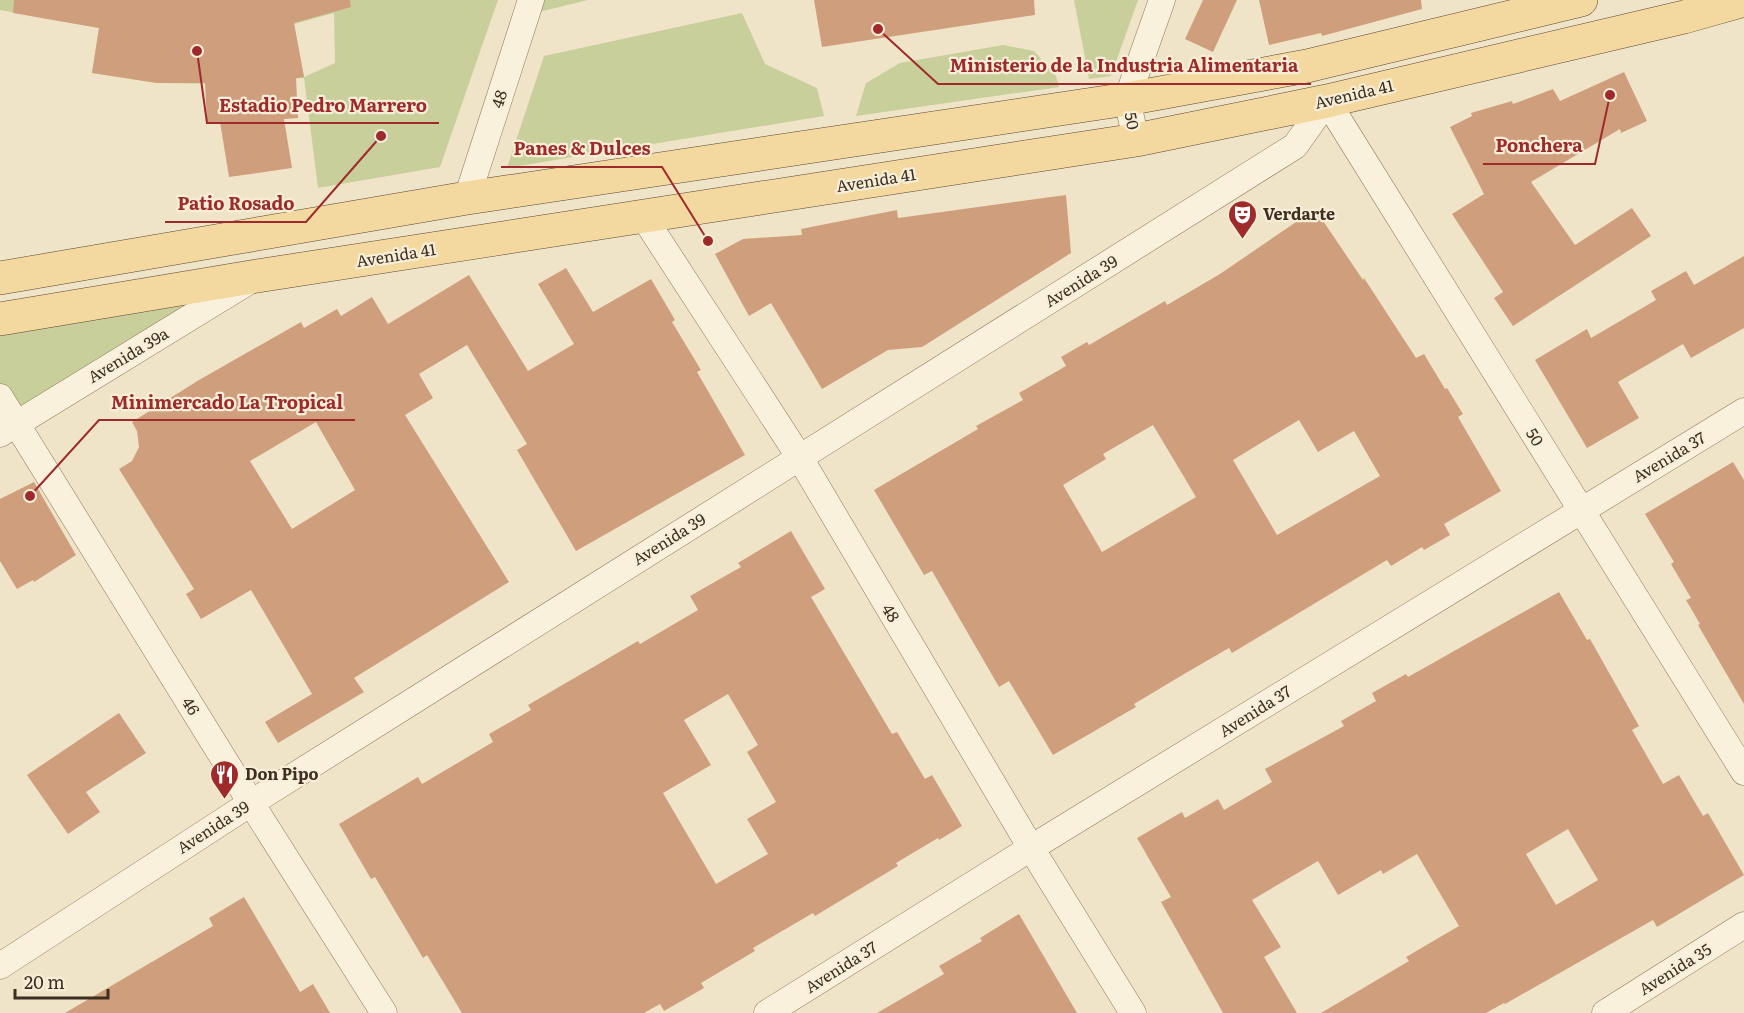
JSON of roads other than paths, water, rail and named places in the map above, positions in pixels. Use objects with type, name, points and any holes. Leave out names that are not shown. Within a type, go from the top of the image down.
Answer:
[{"type":"main road","points":[[0,278],[467,198],[1127,99],[1307,66],[1581,0]]},
{"type":"main road","name":"Avenida 41","points":[[0,319],[257,276],[1136,140],[1327,101],[1684,17],[1744,0]]},
{"type":"street","name":"48","points":[[467,198],[531,0]]},
{"type":"street","name":"50","points":[[1136,140],[1127,99],[1162,0]]},
{"type":"street","name":"50","points":[[1327,101],[1744,772]]},
{"type":"street","name":"Avenida 39","points":[[0,966],[251,803],[1295,146],[1327,101]]},
{"type":"street","name":"48","points":[[643,216],[800,458],[1031,848],[1133,1013]]},
{"type":"street","name":"Avenida 39a","points":[[8,428],[257,276]]},
{"type":"street","name":"46","points":[[0,397],[8,428],[384,1013]]},
{"type":"street","name":"Avenida 37","points":[[767,1013],[1031,848],[1744,411]]},
{"type":"street","name":"Avenida 35","points":[[1605,1013],[1744,925]]},
{"type":"place","name":"Ministerio de la Industria Alimentaria","points":[[878,29]]},
{"type":"place","name":"Estadio Pedro Marrero","points":[[197,51]]},
{"type":"place","name":"Ponchera","points":[[1610,95]]},
{"type":"place","name":"Patio Rosado","points":[[381,136]]},
{"type":"place","name":"Verdarte","points":[[1242,240]]},
{"type":"place","name":"Panes & Dulces","points":[[708,241]]},
{"type":"place","name":"Minimercado La Tropical","points":[[30,496]]},
{"type":"place","name":"Don Pipo","points":[[224,800]]}]
